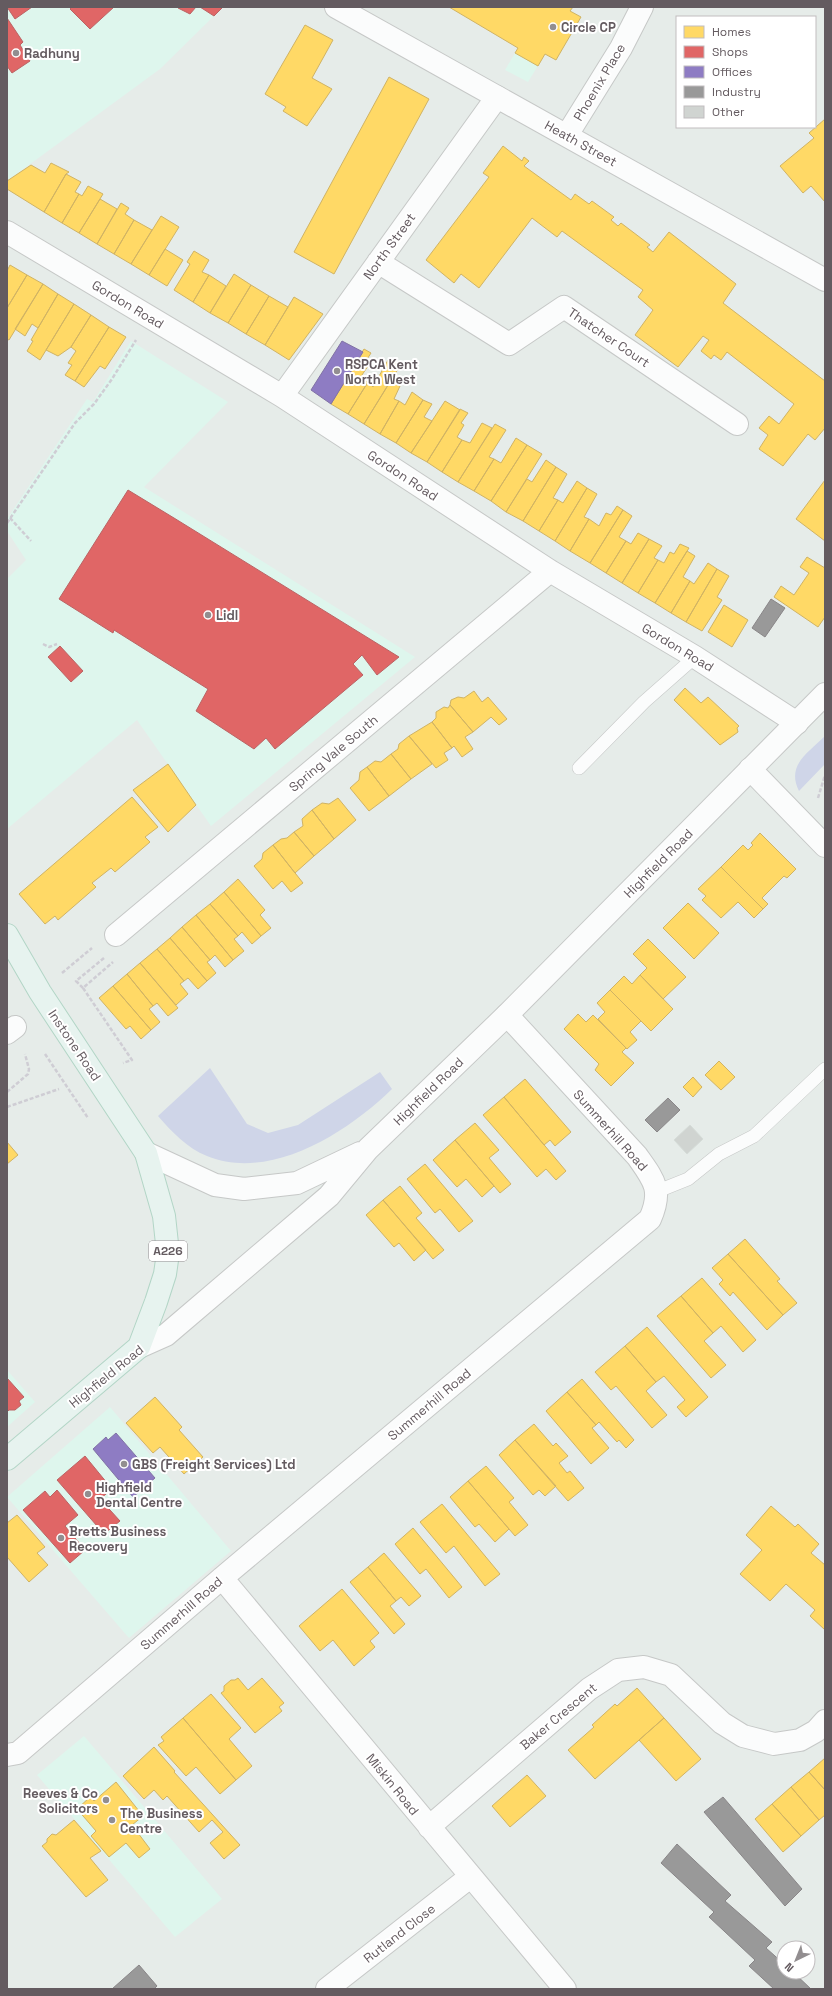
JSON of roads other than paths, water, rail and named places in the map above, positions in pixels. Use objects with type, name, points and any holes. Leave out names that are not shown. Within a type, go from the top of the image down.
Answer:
[{"type":"main road","name":"Instone Road","points":[[7,936],[40,992],[146,1153],[164,1216],[168,1253],[165,1274],[156,1302],[138,1347]]},
{"type":"main road","name":"Highfield Road","points":[[7,1459],[138,1347]]},
{"type":"street","name":"Heath Street","points":[[336,7],[825,280]]},
{"type":"street","name":"Phoenix Place","points":[[567,135],[621,48],[642,7]]},
{"type":"street","name":"North Street","points":[[282,396],[497,97]]},
{"type":"street","name":"Gordon Road","points":[[7,232],[282,396],[550,571],[695,657],[797,723]]},
{"type":"street","name":"Thatcher Court","points":[[378,262],[509,344],[564,307],[737,424]]},
{"type":"street","name":"Spring Vale South","points":[[116,935],[550,571]]},
{"type":"street","name":"Highfield Road","points":[[138,1347],[166,1334],[329,1196],[368,1149],[507,1015],[825,694]]},
{"type":"street","points":[[750,770],[825,846]]},
{"type":"street","name":"Summerhill Road","points":[[7,1755],[18,1753],[222,1578],[650,1219],[656,1207],[658,1191],[652,1177],[637,1156],[507,1015]]},
{"type":"street","points":[[146,1153],[215,1185],[244,1189],[297,1183],[368,1149]]},
{"type":"street","name":"Miskin Road","points":[[222,1578],[565,1989]]},
{"type":"street","name":"Baker Crescent","points":[[429,1827],[589,1689],[618,1670],[644,1667],[671,1676],[722,1723],[743,1736],[774,1744],[800,1740],[816,1731],[825,1721]]},
{"type":"street","name":"Rutland Close","points":[[327,1989],[470,1877]]},
{"type":"lane","points":[[579,768],[644,702],[695,657]]},
{"type":"lane","points":[[658,1191],[688,1179],[720,1154],[754,1136],[825,1069]]},
{"type":"place","name":"Circle CP","points":[[553,27]]},
{"type":"place","name":"Radhuny","points":[[16,53]]},
{"type":"place","name":"RSPCA Kent North West","points":[[337,371]]},
{"type":"place","name":"Lidl","points":[[208,615]]},
{"type":"place","name":"GBS (Freight Services) Ltd","points":[[124,1464]]},
{"type":"place","name":"Highfield Dental Centre","points":[[88,1494]]},
{"type":"place","name":"Bretts Business Recovery","points":[[61,1538]]},
{"type":"place","name":"Reeves & Co Solicitors","points":[[106,1800]]},
{"type":"place","name":"The Business Centre","points":[[112,1820]]}]
